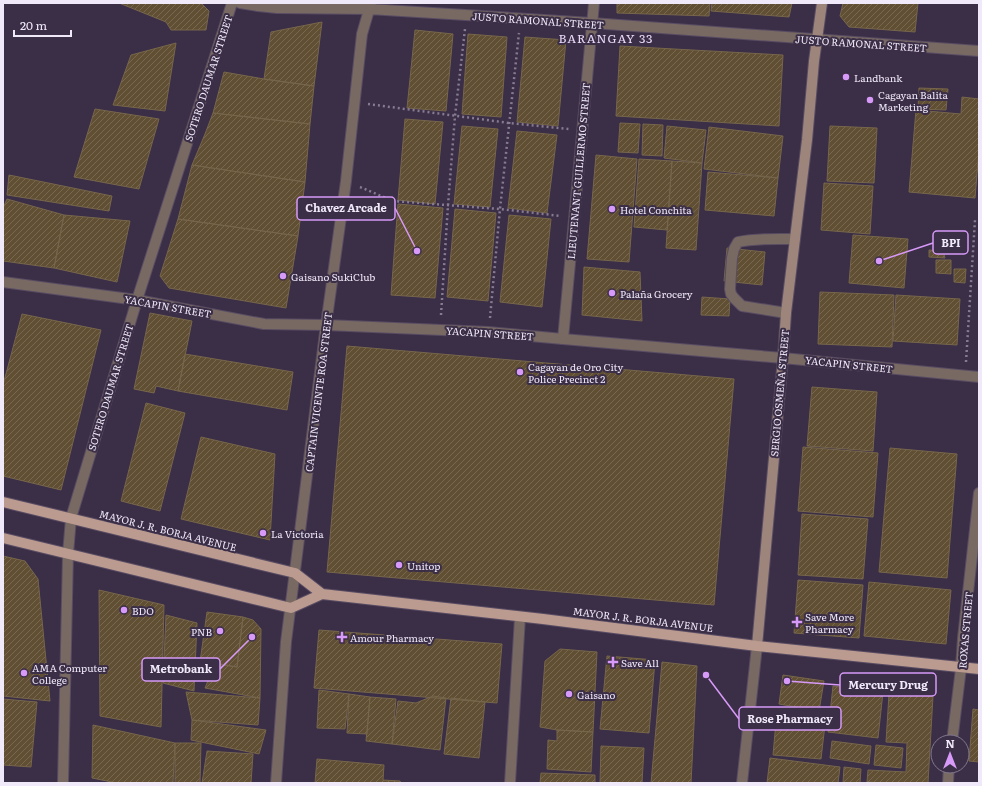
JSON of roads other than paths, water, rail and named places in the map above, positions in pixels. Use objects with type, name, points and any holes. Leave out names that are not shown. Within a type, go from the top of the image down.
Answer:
[{"type":"main road","name":"SERGIO OSMEÑA STREET","points":[[757,646],[786,313],[814,61],[822,3]]},
{"type":"main road","name":"MAYOR J. R. BORJA AVENUE","points":[[3,502],[295,573],[322,594],[520,616],[757,646],[979,669]]},
{"type":"main road","points":[[3,538],[291,608],[322,594]]},
{"type":"street","name":"SOTERO DAUMAR STREET","points":[[63,783],[68,554],[71,518],[137,300],[232,3]]},
{"type":"street","name":"JUSTO RAMONAL STREET","points":[[240,3],[277,8],[370,6],[466,15],[979,51]]},
{"type":"street","name":"LIEUTENANT GUILLERMO STREET","points":[[563,339],[594,3]]},
{"type":"street","name":"CAPTAIN VICENTE ROA STREET","points":[[276,783],[286,642],[326,325],[346,181],[362,34],[370,6]]},
{"type":"street","points":[[786,313],[742,306],[734,298],[730,289],[732,258],[734,249],[738,242],[760,239],[795,239]]},
{"type":"street","name":"YACAPIN STREET","points":[[3,282],[137,300],[264,324],[326,325],[488,332],[979,377]]},
{"type":"street","name":"ROXAS STREET","points":[[953,734],[962,668],[963,638],[979,493]]},
{"type":"street","points":[[510,783],[520,616]]},
{"type":"street","name":"SERGIO OSMEÑA STREET","points":[[742,783],[757,646]]},
{"type":"place","name":"Landbank","points":[[846,77]]},
{"type":"place","name":"Cagayan Balita Marketing","points":[[870,100]]},
{"type":"place","name":"Hotel Conchita","points":[[612,209]]},
{"type":"place","name":"Chavez Arcade","points":[[417,251]]},
{"type":"place","name":"BPI","points":[[879,261]]},
{"type":"place","name":"Gaisano SukiClub","points":[[283,276]]},
{"type":"place","name":"Palaña Grocery","points":[[612,293]]},
{"type":"place","name":"Cagayan de Oro City Police Precinct 2","points":[[520,372]]},
{"type":"place","name":"La Victoria","points":[[263,533]]},
{"type":"place","name":"Unitop","points":[[399,565]]},
{"type":"place","name":"BDO","points":[[124,610]]},
{"type":"place","name":"Save More Pharmacy","points":[[797,622]]},
{"type":"place","name":"PNB","points":[[220,631]]},
{"type":"place","name":"Metrobank","points":[[252,637]]},
{"type":"place","name":"Amour Pharmacy","points":[[342,637]]},
{"type":"place","name":"Save All","points":[[613,662]]},
{"type":"place","name":"AMA Computer College","points":[[24,673]]},
{"type":"place","name":"Rose Pharmacy","points":[[706,675]]},
{"type":"place","name":"Mercury Drug","points":[[787,681]]},
{"type":"place","name":"Gaisano","points":[[569,694]]},
{"type":"district","name":"BARANGAY 33","points":[[606,38]]}]
